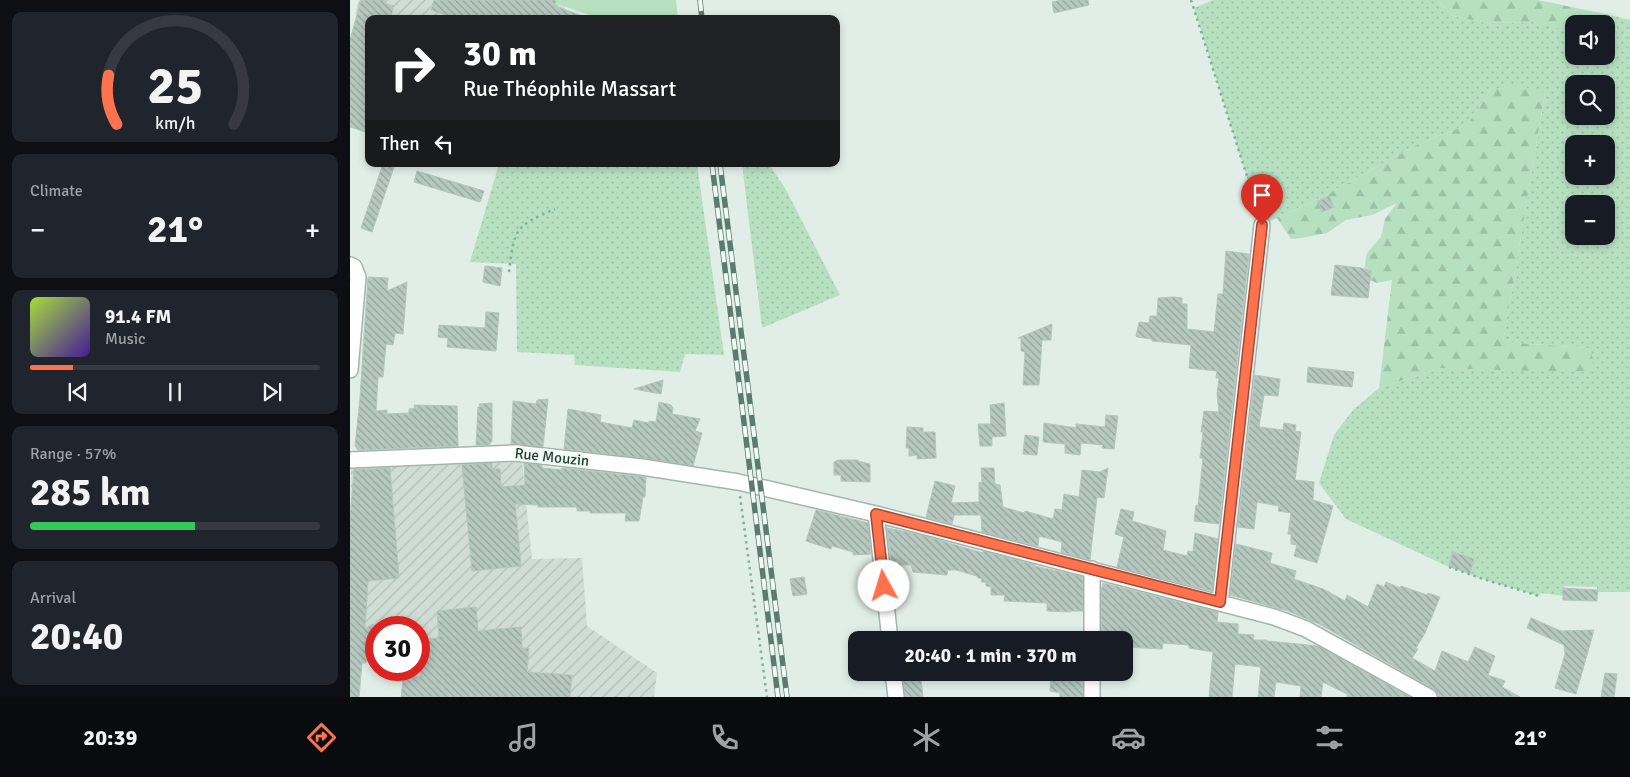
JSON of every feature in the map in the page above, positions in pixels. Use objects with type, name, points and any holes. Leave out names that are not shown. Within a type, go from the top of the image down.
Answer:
[{"type":"street","points":[[1220,602],[1262,225]]},
{"type":"street","points":[[350,265],[354,267],[358,277],[350,370]]},
{"type":"street","name":"Rue Mouzin","points":[[350,460],[515,453],[642,467],[745,483],[876,514],[1274,617],[1306,629],[1429,697]]},
{"type":"street","points":[[876,514],[889,631]]},
{"type":"street","points":[[1092,569],[1092,631]]},
{"type":"street","points":[[895,681],[896,697]]},
{"type":"street","points":[[1092,681],[1092,697]]},
{"type":"path","points":[[1191,0],[1262,225]]},
{"type":"path","points":[[509,272],[512,247],[518,230],[530,220],[555,209]]},
{"type":"path","points":[[745,483],[767,697]]},
{"type":"path","points":[[1449,567],[1539,596]]},
{"type":"shaded area","points":[[359,0],[545,0],[565,7],[563,15],[365,15],[365,17],[355,14]]},
{"type":"shaded area","points":[[522,462],[532,559],[582,558],[587,626],[657,673],[654,697],[408,697],[409,681],[430,681],[430,616],[365,616],[365,633],[363,627],[350,626],[351,468]]},
{"type":"green space","points":[[556,0],[676,0],[678,15],[590,15],[555,3]]},
{"type":"green space","points":[[1213,0],[1437,0],[1453,16],[1487,23],[1533,22],[1565,29],[1565,65],[1615,65],[1617,25],[1615,16],[1630,20],[1630,592],[1597,592],[1597,587],[1564,586],[1564,596],[1541,593],[1539,596],[1483,579],[1449,567],[1346,519],[1319,483],[1334,435],[1353,410],[1379,388],[1440,368],[1481,369],[1588,348],[1503,342],[1545,93],[1490,91],[1467,125],[1420,143],[1326,195],[1262,225],[1194,8]]},
{"type":"green space","points":[[1437,0],[1538,0],[1610,15],[1565,15],[1565,30],[1533,22],[1487,23],[1453,16]]},
{"type":"green space","points":[[1615,22],[1617,25],[1615,40]]},
{"type":"green space","points":[[1513,84],[1545,93],[1503,342],[1588,348],[1594,360],[1589,371],[1571,372],[1440,368],[1379,388],[1392,280],[1377,283],[1363,277],[1367,253],[1381,237],[1385,219],[1397,203],[1372,215],[1346,220],[1327,233],[1302,238],[1291,239],[1277,218],[1326,195],[1420,143],[1467,125],[1490,91]]},
{"type":"green space","points":[[498,167],[697,167],[724,355],[685,354],[680,372],[575,365],[574,355],[517,352],[516,264],[470,262]]},
{"type":"green space","points":[[742,167],[771,167],[785,188],[840,295],[762,328]]},
{"type":"building","points":[[361,0],[384,0],[384,3],[394,6],[391,15],[365,15],[365,132],[350,127],[350,40]]},
{"type":"building","points":[[434,0],[556,0],[555,6],[580,15],[446,15],[431,10]]},
{"type":"building","points":[[1088,0],[1089,5],[1054,13],[1052,2]]},
{"type":"building","points":[[382,167],[394,167],[372,232],[361,228]]},
{"type":"building","points":[[417,171],[484,191],[480,202],[414,182]]},
{"type":"building","points":[[1329,196],[1334,207],[1322,212],[1318,201]]},
{"type":"building","points":[[1226,251],[1249,254],[1219,524],[1194,521],[1196,505],[1198,506],[1203,458],[1200,458],[1204,411],[1219,412],[1217,394],[1219,378],[1216,378],[1217,371],[1189,368],[1191,345],[1152,341],[1152,339],[1136,336],[1139,322],[1149,323],[1150,316],[1157,316],[1158,298],[1174,297],[1182,298],[1182,304],[1187,304],[1187,329],[1214,332],[1218,294],[1223,294]]},
{"type":"building","points":[[1335,265],[1371,271],[1368,298],[1331,295]]},
{"type":"building","points":[[485,266],[502,268],[500,286],[483,282]]},
{"type":"building","points":[[368,277],[388,278],[387,291],[407,282],[403,334],[395,333],[393,345],[386,344],[383,377],[378,377],[376,411],[387,410],[387,414],[409,413],[409,409],[415,408],[414,405],[457,406],[458,446],[358,450],[355,446]]},
{"type":"building","points":[[486,312],[499,313],[496,351],[447,347],[448,338],[438,337],[439,325],[485,328]]},
{"type":"building","points":[[1052,324],[1051,340],[1042,340],[1039,385],[1023,385],[1025,352],[1021,351],[1021,338],[1018,338]]},
{"type":"building","points":[[1308,367],[1354,372],[1352,387],[1307,382]]},
{"type":"building","points":[[1255,375],[1280,379],[1278,396],[1264,395],[1259,427],[1283,430],[1284,423],[1296,425],[1295,431],[1301,432],[1295,480],[1314,482],[1313,500],[1333,506],[1317,563],[1294,556],[1297,545],[1291,544],[1291,534],[1288,534],[1291,513],[1278,511],[1279,506],[1257,502],[1254,529],[1238,527]]},
{"type":"building","points":[[663,380],[661,394],[634,389]]},
{"type":"building","points":[[548,399],[543,447],[511,444],[513,401],[536,404],[537,400]]},
{"type":"building","points":[[659,402],[671,405],[673,408],[672,414],[700,419],[695,431],[702,433],[693,466],[564,449],[568,409],[601,415],[600,422],[632,428],[634,420],[649,423],[649,421],[656,422]]},
{"type":"building","points":[[492,403],[492,441],[489,445],[476,445],[479,404]]},
{"type":"building","points":[[1004,403],[1006,436],[992,437],[992,446],[980,446],[978,424],[991,424],[990,405]]},
{"type":"building","points":[[1106,415],[1118,416],[1114,449],[1102,448],[1103,445],[1081,443],[1080,455],[1065,453],[1065,444],[1043,442],[1044,423],[1076,428],[1076,424],[1105,427]]},
{"type":"building","points":[[907,427],[923,428],[923,432],[935,432],[936,458],[917,459],[917,455],[909,456],[909,448],[906,448]]},
{"type":"building","points":[[1025,435],[1039,437],[1037,455],[1023,454]]},
{"type":"building","points":[[838,460],[858,460],[870,464],[870,482],[841,481],[841,475],[834,475],[834,462]]},
{"type":"building","points":[[492,463],[492,469],[500,469],[501,487],[525,485],[524,463],[542,465],[542,468],[562,470],[562,468],[646,477],[645,497],[643,497],[639,521],[625,521],[626,513],[590,513],[590,511],[577,511],[577,507],[538,507],[538,505],[515,504],[521,566],[472,571],[462,465]]},
{"type":"building","points":[[390,468],[399,578],[368,581],[365,616],[365,663],[362,663],[359,697],[350,697],[350,520],[354,470]]},
{"type":"building","points":[[981,468],[994,468],[995,484],[1000,485],[1003,507],[1053,519],[1055,509],[1062,510],[1064,494],[1079,497],[1082,470],[1100,472],[1108,468],[1104,498],[1097,497],[1090,560],[1061,552],[1062,542],[1039,536],[1038,546],[982,532],[981,515],[954,515],[952,524],[926,517],[935,481],[955,486],[951,503],[979,502],[979,482],[982,483]]},
{"type":"building","points":[[1121,509],[1134,512],[1132,521],[1166,531],[1163,550],[1187,556],[1188,551],[1193,552],[1195,533],[1218,539],[1212,591],[1117,567],[1124,537],[1115,534]]},
{"type":"building","points":[[816,510],[868,523],[871,554],[853,555],[853,552],[832,546],[831,549],[806,541]]},
{"type":"building","points":[[887,528],[1083,577],[1083,611],[1047,611],[1047,603],[1004,601],[1005,595],[991,595],[991,587],[986,586],[986,582],[981,582],[982,579],[956,570],[948,570],[947,575],[913,572],[911,565],[898,565],[898,561],[891,562]]},
{"type":"building","points":[[1236,544],[1272,553],[1270,563],[1296,571],[1294,579],[1323,589],[1345,601],[1347,595],[1368,607],[1377,584],[1384,587],[1386,582],[1400,588],[1401,586],[1427,595],[1428,593],[1440,597],[1425,633],[1416,648],[1418,649],[1412,658],[1435,671],[1442,651],[1468,662],[1475,647],[1495,656],[1488,675],[1505,681],[1502,687],[1520,697],[1438,697],[1434,689],[1319,624],[1288,611],[1230,595]]},
{"type":"building","points":[[1453,552],[1474,559],[1470,573],[1449,565]]},
{"type":"building","points":[[804,577],[807,594],[793,596],[790,579]]},
{"type":"building","points":[[1103,583],[1218,612],[1217,622],[1238,624],[1238,634],[1254,635],[1253,640],[1318,646],[1410,697],[1347,697],[1347,694],[1323,682],[1321,697],[1300,697],[1301,686],[1276,682],[1274,697],[1258,697],[1261,667],[1235,664],[1232,697],[1209,697],[1213,652],[1189,648],[1189,645],[1163,643],[1162,649],[1133,647],[1133,631],[1101,631],[1101,591]]},
{"type":"building","points":[[1563,588],[1598,590],[1597,601],[1563,600]]},
{"type":"building","points":[[476,607],[478,631],[521,627],[522,648],[529,648],[527,672],[572,675],[570,697],[401,697],[403,681],[430,681],[430,639],[439,638],[437,611]]},
{"type":"building","points":[[1531,618],[1561,631],[1594,630],[1576,694],[1555,688],[1565,654],[1564,645],[1527,628]]},
{"type":"building","points":[[1605,673],[1617,674],[1614,697],[1601,697]]},
{"type":"building","points":[[903,681],[921,681],[923,697],[905,697]]},
{"type":"building","points":[[1051,681],[1083,681],[1083,697],[1060,697],[1060,693],[1050,691]]},
{"type":"railway","points":[[700,0],[702,15]]},
{"type":"railway","points":[[712,167],[778,697]]},
{"type":"railway","points":[[720,167],[787,697]]},
{"type":"route","points":[[884,586],[876,514],[1220,602],[1262,225]]}]
